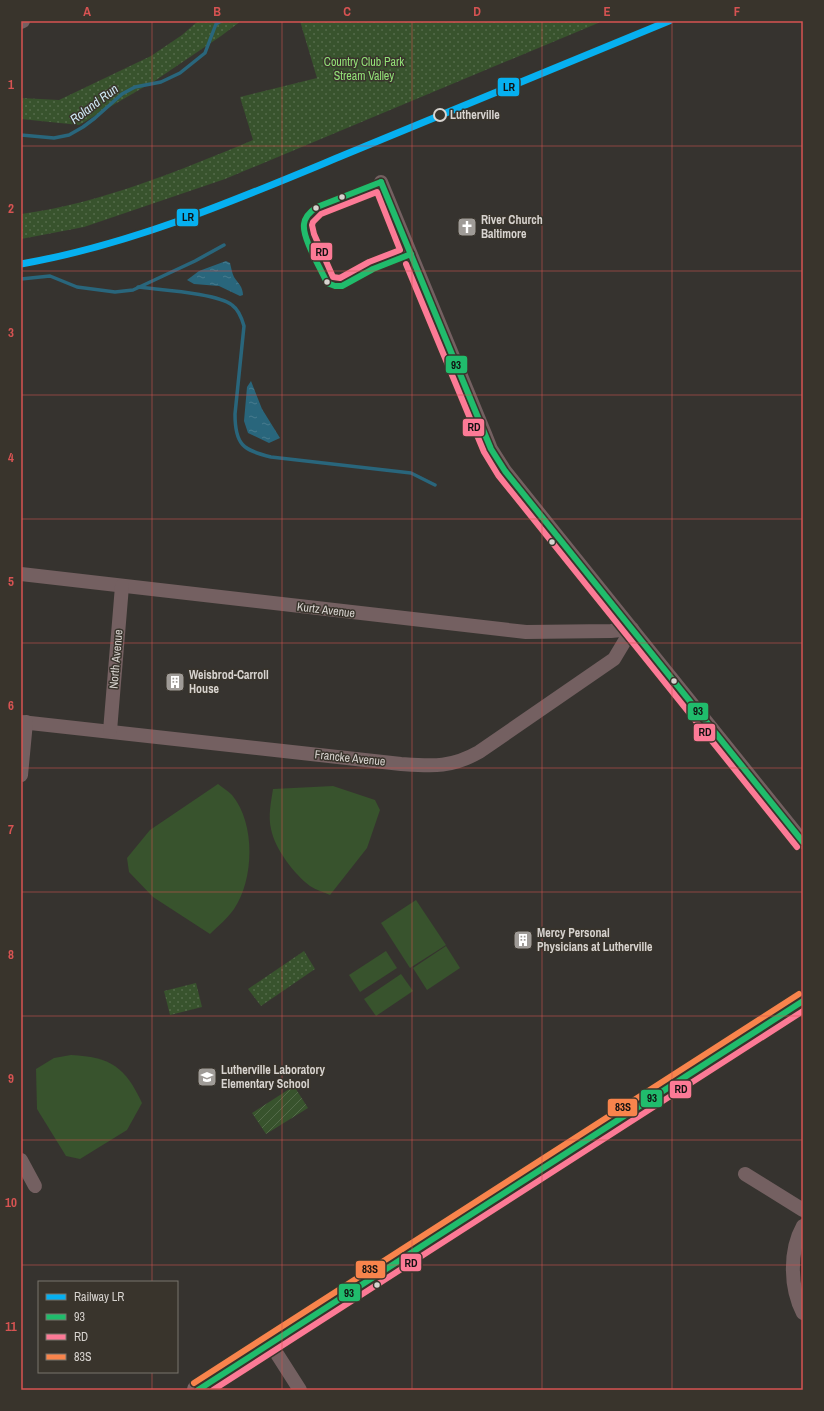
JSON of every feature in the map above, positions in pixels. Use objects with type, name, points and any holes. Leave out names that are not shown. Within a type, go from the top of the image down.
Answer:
[{"type":"main road","points":[[198,1390],[803,1001]]},
{"type":"street","points":[[381,182],[491,449],[505,471],[803,842]]},
{"type":"street","name":"Kurtz Avenue","points":[[21,574],[526,632],[611,631],[632,629]]},
{"type":"street","name":"North Avenue","points":[[110,731],[122,586]]},
{"type":"street","name":"Francke Avenue","points":[[23,722],[401,764],[446,765],[467,759],[479,752],[614,659],[632,629]]},
{"type":"street","points":[[21,775],[23,722]]},
{"type":"street","points":[[21,1160],[35,1186]]},
{"type":"street","points":[[745,1174],[803,1210]]},
{"type":"street","points":[[803,1226],[794,1251],[793,1272],[796,1294],[803,1313]]},
{"type":"street","points":[[270,1343],[300,1390]]},
{"type":"green space","points":[[198,21],[241,21],[156,80],[79,125],[21,119],[21,98],[59,100],[151,56],[182,35]]},
{"type":"green space","name":"Country Club Park Stream Valley","points":[[300,21],[603,21],[225,179],[84,227],[21,239],[21,214],[50,209],[110,194],[169,174],[253,140],[240,97],[317,78]]},
{"type":"green space","points":[[218,784],[232,795],[240,807],[245,821],[250,852],[246,883],[241,897],[232,912],[210,934],[153,897],[129,872],[127,858],[150,830]]},
{"type":"green space","points":[[333,786],[375,800],[380,810],[367,848],[330,895],[310,886],[298,875],[286,860],[273,837],[270,824],[270,814],[273,789]]},
{"type":"green space","points":[[416,900],[446,945],[410,968],[381,923]]},
{"type":"green space","points":[[446,946],[460,968],[427,990],[413,968]]},
{"type":"green space","points":[[304,951],[315,969],[261,1006],[248,989]]},
{"type":"green space","points":[[386,951],[397,968],[360,992],[349,975]]},
{"type":"green space","points":[[401,974],[413,991],[376,1016],[364,999]]},
{"type":"green space","points":[[196,983],[202,1007],[170,1015],[164,991]]},
{"type":"green space","points":[[71,1055],[97,1058],[115,1066],[129,1081],[142,1103],[127,1130],[80,1159],[66,1156],[37,1109],[36,1069],[54,1058]]},
{"type":"green space","points":[[294,1086],[308,1108],[266,1134],[252,1113]]},
{"type":"water","points":[[226,261],[230,263],[233,275],[241,287],[243,295],[240,296],[219,286],[194,284],[187,280],[199,271]]},
{"type":"water","points":[[251,381],[262,409],[280,438],[269,443],[248,433],[244,421],[247,387]]},
{"type":"waterway","name":"Roland Run","points":[[21,135],[54,138],[69,135],[95,118],[122,94],[135,87],[161,82],[180,73],[205,53],[216,24],[221,21]]},
{"type":"waterway","points":[[21,279],[50,276],[77,287],[115,292],[133,290],[195,261],[224,245]]},
{"type":"waterway","points":[[138,287],[188,293],[214,298],[232,305],[238,312],[244,326],[235,424],[239,439],[247,448],[254,452],[271,457],[411,473],[435,485]]},
{"type":"rail line","name":"LR","points":[[21,264],[104,245],[225,204],[669,21]]},
{"type":"transit line","name":"93","points":[[381,182],[491,449],[505,471],[803,842]]},
{"type":"transit line","name":"93","points":[[381,182],[317,207],[307,216],[304,224],[304,230],[312,254],[327,283],[335,286],[342,286],[373,269],[411,254]]},
{"type":"transit line","name":"RD","points":[[377,192],[400,250],[369,262],[340,278],[333,277],[314,234],[312,225],[313,222],[321,214],[377,192]]},
{"type":"transit line","name":"RD","points":[[406,264],[484,452],[498,475],[797,847]]},
{"type":"transit line","name":"83S","points":[[194,1383],[799,994]]},
{"type":"transit line","name":"93","points":[[198,1390],[803,1001]]},
{"type":"transit line","name":"RD","points":[[213,1390],[803,1011]]},
{"type":"place","name":"Lutherville","points":[[440,115]]},
{"type":"place","name":"River Church Baltimore","points":[[467,227]]},
{"type":"place","name":"Weisbrod-Carroll House","points":[[175,682]]},
{"type":"place","name":"Mercy Personal Physicians at Lutherville","points":[[523,940]]},
{"type":"place","name":"Lutherville Laboratory Elementary School","points":[[207,1077]]}]
